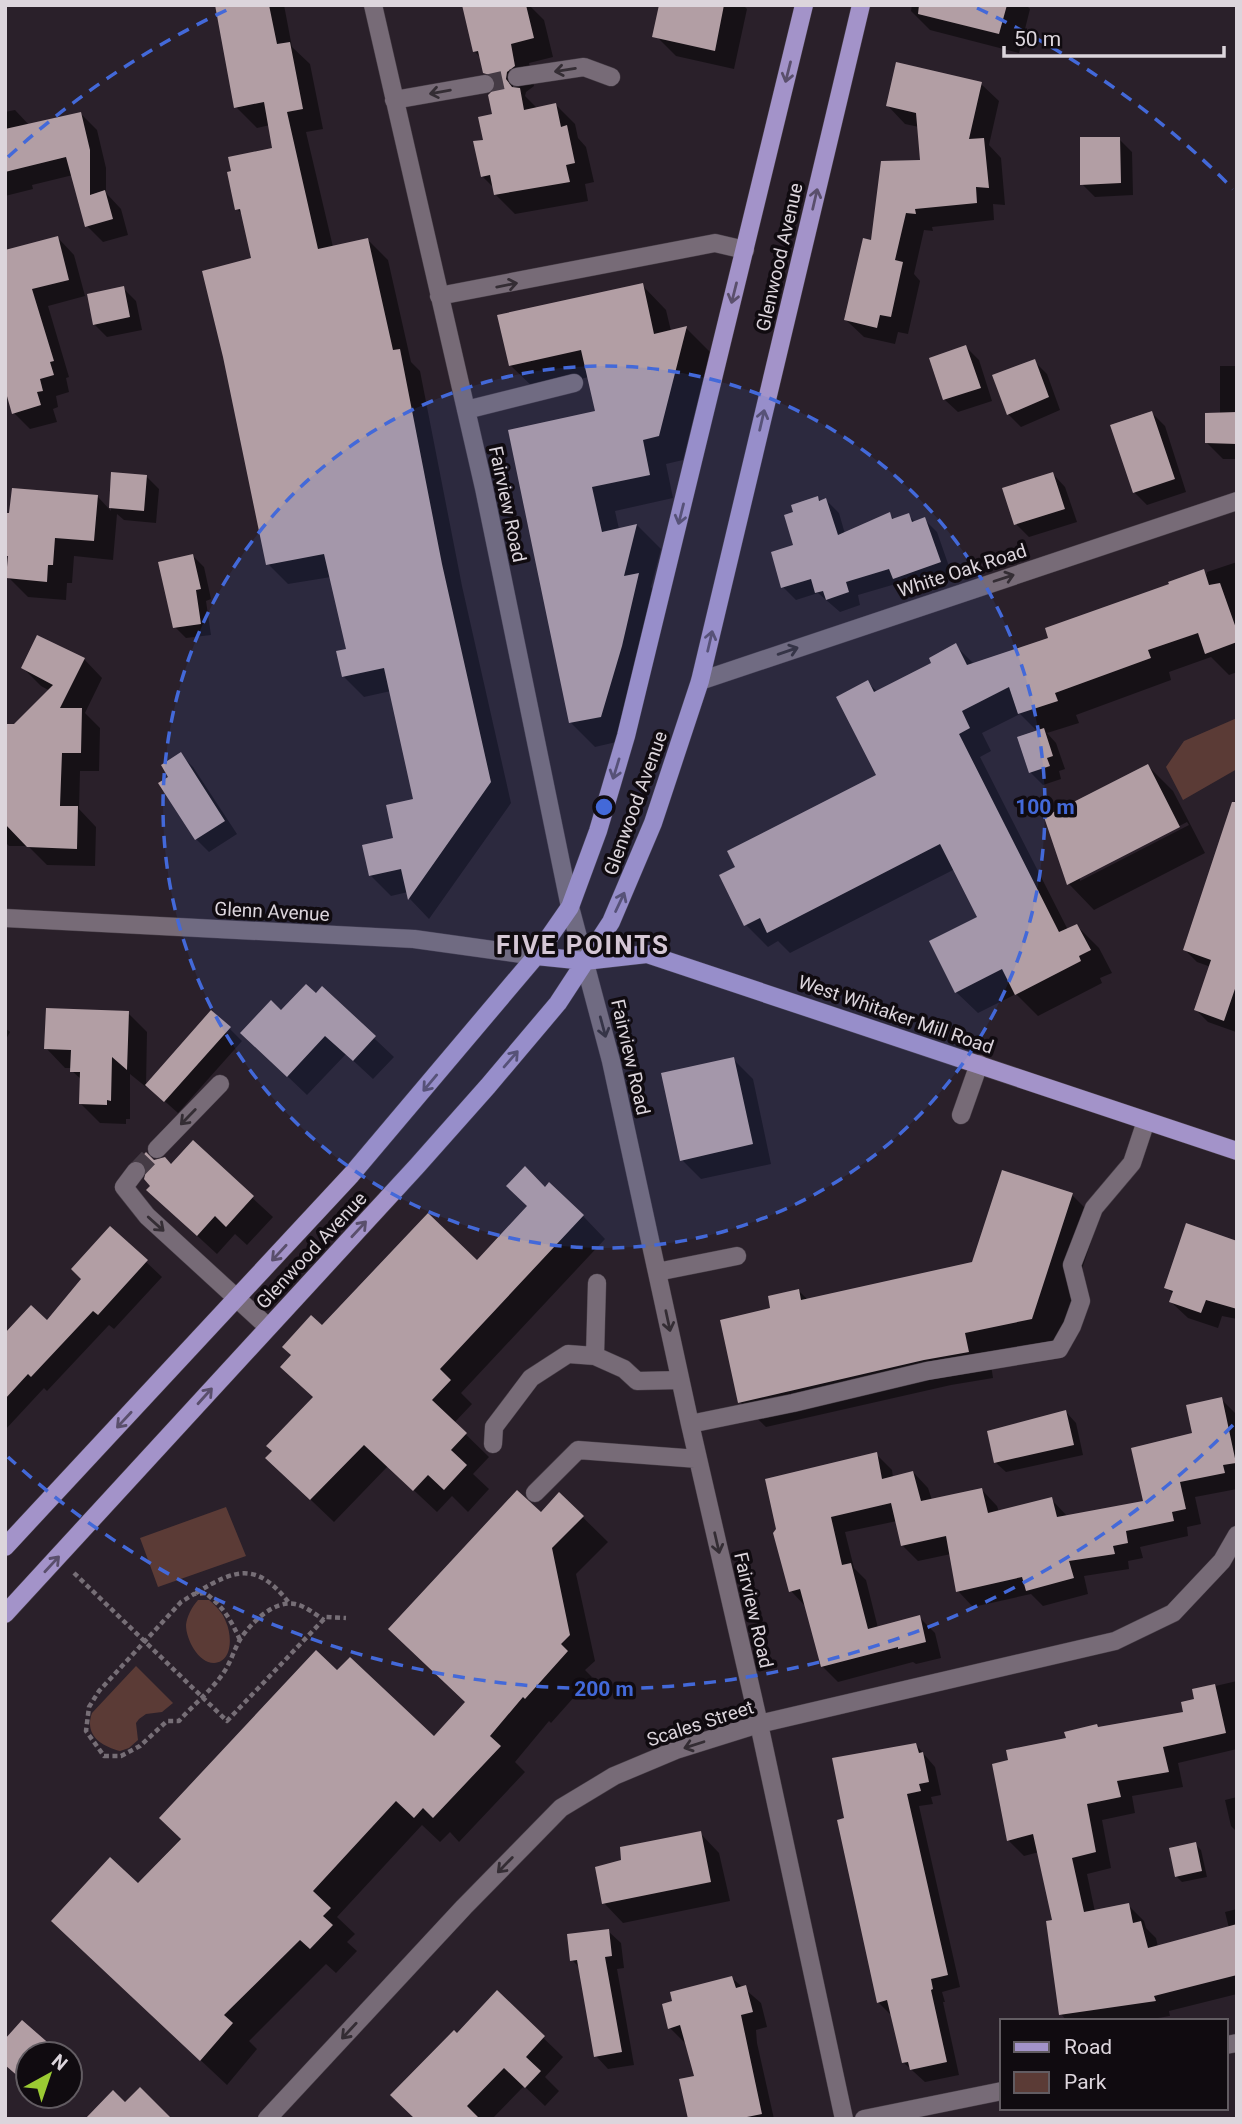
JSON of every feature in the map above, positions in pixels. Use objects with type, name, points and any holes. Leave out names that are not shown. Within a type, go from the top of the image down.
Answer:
[{"type":"main road","name":"Glenwood Avenue","points":[[5,1547],[351,1175],[536,956],[569,907],[598,831],[626,736],[804,5]]},
{"type":"main road","name":"Glenwood Avenue","points":[[5,1614],[417,1166],[519,1051],[558,1003],[611,922],[653,823],[701,681],[861,5]]},
{"type":"main road","name":"West Whitaker Mill Road","points":[[536,956],[585,961],[647,954],[1237,1151]]},
{"type":"street","name":"Fairview Road","points":[[373,5],[498,554],[569,907],[611,1061],[844,2119]]},
{"type":"street","points":[[517,78],[584,66],[611,77]]},
{"type":"street","points":[[394,100],[485,84]]},
{"type":"street","points":[[439,296],[715,243],[745,250]]},
{"type":"street","points":[[466,410],[574,383]]},
{"type":"street","name":"White Oak Road","points":[[701,681],[1237,501]]},
{"type":"street","name":"Glenn Avenue","points":[[5,918],[414,939],[536,956]]},
{"type":"street","points":[[961,1115],[979,1064]]},
{"type":"street","points":[[157,1149],[220,1084]]},
{"type":"street","points":[[690,1424],[926,1371],[1059,1349],[1072,1326],[1081,1301],[1072,1265],[1094,1208],[1132,1163],[1146,1121]]},
{"type":"street","points":[[136,1171],[124,1187],[147,1216],[268,1326]]},
{"type":"street","points":[[657,1272],[737,1256]]},
{"type":"street","points":[[594,1356],[597,1283]]},
{"type":"street","points":[[493,1444],[494,1427],[531,1378],[568,1354],[594,1356],[624,1369],[637,1381],[680,1380]]},
{"type":"street","points":[[535,1493],[578,1450],[698,1459]]},
{"type":"street","name":"Scales Street","points":[[267,2119],[455,1917],[561,1808],[614,1776],[676,1750],[759,1724],[1115,1641],[1173,1614],[1222,1561],[1237,1535]]},
{"type":"street","points":[[864,2119],[1000,2091]]},
{"type":"path","points":[[290,1604],[275,1584],[251,1572],[241,1573],[181,1602],[99,1691],[89,1707],[86,1731],[104,1756],[121,1756],[140,1746],[167,1721],[178,1721],[222,1676],[240,1640],[262,1615],[278,1606],[290,1604],[304,1607],[324,1620]]},
{"type":"path","points":[[74,1573],[227,1721],[326,1617],[346,1618]]},
{"type":"path","points":[[194,1594],[205,1593],[220,1604],[232,1620],[240,1640]]},
{"type":"green space","points":[[1237,718],[1237,769],[1183,800],[1166,767],[1184,741]]},
{"type":"green space","points":[[226,1507],[246,1556],[158,1587],[140,1538]]},
{"type":"green space","points":[[198,1600],[212,1602],[228,1627],[228,1653],[225,1658],[214,1663],[198,1655],[188,1637],[187,1618]]},
{"type":"green space","points":[[136,1666],[173,1703],[162,1712],[146,1714],[139,1719],[136,1723],[138,1740],[129,1748],[120,1751],[106,1746],[96,1738],[90,1728],[90,1721],[92,1713]]},
{"type":"building","points":[[215,5],[269,5],[277,44],[290,42],[303,109],[287,112],[318,249],[368,238],[393,350],[400,349],[442,564],[491,782],[408,900],[401,869],[369,876],[362,845],[393,838],[386,805],[413,799],[384,668],[342,677],[336,651],[346,649],[324,554],[266,565],[223,357],[202,271],[251,258],[240,209],[235,210],[227,172],[231,171],[228,157],[272,148],[264,102],[234,108]]},
{"type":"building","points":[[462,5],[526,5],[534,38],[511,44],[515,66],[507,72],[506,79],[512,87],[520,88],[524,110],[556,103],[561,127],[567,125],[575,163],[566,165],[570,182],[494,195],[490,175],[481,177],[473,141],[483,140],[478,117],[492,114],[488,95],[496,83],[493,76],[483,73],[478,51],[473,52]]},
{"type":"building","points":[[659,5],[724,5],[715,51],[652,37]]},
{"type":"building","points":[[919,5],[1007,5],[999,34],[918,14]]},
{"type":"building","points":[[896,62],[982,82],[969,139],[984,138],[989,188],[976,187],[977,203],[915,209],[916,214],[906,213],[895,260],[903,262],[891,317],[880,315],[877,328],[844,320],[863,238],[871,240],[881,161],[920,160],[916,113],[886,106]]},
{"type":"building","points":[[81,112],[90,150],[90,195],[105,190],[113,219],[85,227],[66,157],[5,172],[5,129]]},
{"type":"building","points":[[1080,137],[1120,137],[1121,183],[1080,185]]},
{"type":"building","points":[[58,236],[69,280],[32,289],[54,361],[50,362],[54,375],[40,379],[43,391],[37,392],[41,405],[12,414],[5,389],[5,250]]},
{"type":"building","points":[[643,283],[654,334],[687,326],[659,436],[643,440],[650,475],[592,487],[602,532],[637,524],[624,576],[639,573],[622,646],[601,717],[569,723],[508,430],[595,411],[581,350],[509,366],[497,315]]},
{"type":"building","points":[[124,286],[130,317],[93,325],[87,294]]},
{"type":"building","points":[[966,345],[981,388],[943,400],[929,358]]},
{"type":"building","points":[[1035,359],[1049,397],[1007,415],[992,375]]},
{"type":"building","points":[[1152,411],[1175,479],[1133,493],[1110,425]]},
{"type":"building","points":[[1237,412],[1237,444],[1205,443],[1205,413]]},
{"type":"building","points":[[111,472],[147,475],[144,511],[109,508]]},
{"type":"building","points":[[1053,472],[1065,509],[1014,525],[1002,488]]},
{"type":"building","points":[[12,488],[98,495],[94,541],[55,538],[53,565],[48,565],[47,582],[6,578],[8,556],[5,556],[5,513],[9,513]]},
{"type":"building","points":[[818,496],[819,501],[826,498],[838,535],[890,512],[892,519],[909,513],[912,522],[925,517],[941,562],[893,579],[889,569],[846,582],[849,592],[826,600],[823,591],[815,593],[811,579],[781,588],[771,552],[793,545],[784,515],[793,512],[791,505]]},
{"type":"building","points":[[193,554],[201,589],[196,590],[201,624],[173,628],[158,562]]},
{"type":"building","points":[[1204,569],[1209,585],[1220,583],[1237,631],[1237,642],[1205,654],[1198,633],[1148,650],[1151,658],[1055,693],[1058,701],[1018,714],[1009,687],[962,711],[970,728],[959,734],[1059,932],[1077,924],[1091,950],[1079,956],[1081,961],[1015,995],[1002,969],[955,993],[929,941],[977,917],[940,844],[767,933],[760,918],[744,926],[719,875],[735,867],[727,851],[876,775],[836,697],[868,680],[874,692],[931,663],[929,658],[956,643],[967,665],[1048,638],[1045,628]]},
{"type":"building","points":[[37,635],[85,658],[60,708],[82,708],[81,753],[62,753],[60,806],[78,806],[77,849],[27,847],[5,824],[5,724],[14,724],[53,685],[21,668]]},
{"type":"building","points":[[1044,728],[1053,756],[1047,758],[1050,766],[1029,773],[1017,737]]},
{"type":"building","points":[[181,752],[225,821],[195,840],[158,783],[168,777],[161,765]]},
{"type":"building","points":[[1148,764],[1180,827],[1067,885],[1044,817]]},
{"type":"building","points":[[1232,802],[1237,802],[1237,983],[1224,1021],[1194,1010],[1211,960],[1183,950]]},
{"type":"building","points":[[306,984],[316,993],[322,986],[376,1036],[353,1061],[325,1036],[287,1077],[240,1033],[271,1000],[281,1010]]},
{"type":"building","points":[[46,1008],[129,1011],[127,1070],[112,1057],[111,1101],[107,1100],[107,1105],[79,1104],[80,1072],[70,1072],[71,1050],[44,1049]]},
{"type":"building","points":[[211,1010],[231,1027],[164,1102],[145,1085]]},
{"type":"building","points":[[734,1057],[753,1144],[680,1161],[661,1073]]},
{"type":"building","points":[[193,1140],[254,1196],[226,1227],[215,1216],[197,1236],[146,1190],[150,1186],[144,1179],[147,1167],[139,1160],[146,1152],[154,1160],[165,1157],[171,1164]]},
{"type":"building","points":[[525,1166],[545,1187],[549,1182],[584,1215],[440,1369],[451,1380],[432,1400],[467,1433],[451,1450],[467,1465],[444,1490],[428,1475],[413,1491],[364,1445],[310,1500],[265,1458],[272,1451],[266,1446],[313,1397],[280,1367],[291,1355],[282,1347],[311,1315],[322,1325],[428,1213],[477,1260],[527,1206],[506,1186]]},
{"type":"building","points":[[1002,1170],[1073,1193],[1032,1319],[965,1333],[969,1352],[738,1403],[720,1320],[770,1308],[768,1296],[799,1289],[801,1300],[972,1262]]},
{"type":"building","points":[[1186,1223],[1237,1241],[1237,1309],[1206,1300],[1201,1313],[1169,1302],[1173,1291],[1164,1288]]},
{"type":"building","points":[[110,1226],[148,1260],[98,1315],[93,1311],[31,1377],[28,1374],[5,1399],[5,1333],[31,1305],[47,1320],[81,1279],[71,1269]]},
{"type":"building","points":[[1222,1397],[1236,1463],[1223,1465],[1225,1473],[1180,1482],[1186,1509],[1172,1512],[1174,1521],[1126,1531],[1128,1543],[1113,1546],[1115,1554],[1069,1561],[1074,1578],[1026,1591],[1022,1577],[956,1592],[946,1536],[901,1546],[891,1503],[831,1517],[842,1565],[851,1563],[868,1629],[920,1615],[926,1642],[821,1667],[800,1589],[789,1592],[773,1533],[776,1529],[765,1479],[877,1452],[882,1479],[913,1471],[921,1501],[982,1488],[988,1513],[1052,1497],[1057,1517],[1143,1501],[1131,1448],[1192,1433],[1186,1405]]},
{"type":"building","points":[[1066,1410],[1074,1445],[994,1463],[987,1431]]},
{"type":"building","points":[[517,1490],[541,1512],[559,1492],[584,1516],[552,1548],[570,1635],[561,1644],[568,1651],[490,1736],[501,1746],[433,1818],[423,1808],[414,1818],[396,1801],[313,1891],[331,1908],[323,1916],[333,1925],[310,1949],[300,1940],[224,2015],[233,2023],[200,2061],[51,1921],[110,1857],[138,1883],[181,1839],[159,1818],[316,1650],[337,1670],[350,1657],[434,1736],[465,1702],[388,1629]]},
{"type":"building","points":[[1215,1684],[1226,1733],[1163,1747],[1169,1772],[1117,1781],[1121,1797],[1087,1804],[1096,1852],[1072,1858],[1084,1912],[1129,1903],[1133,1923],[1141,1921],[1148,1948],[1237,1924],[1237,1975],[1154,1996],[1156,2001],[1059,2015],[1046,1921],[1052,1920],[1033,1834],[1007,1841],[992,1764],[1008,1760],[1006,1750],[1066,1738],[1064,1732],[1097,1724],[1098,1727],[1183,1712],[1181,1702],[1194,1699],[1192,1689]]},
{"type":"building","points":[[916,1743],[919,1753],[923,1752],[929,1782],[919,1784],[921,1791],[907,1794],[948,1975],[931,1979],[947,2062],[910,2070],[908,2062],[902,2063],[887,2000],[877,2003],[837,1820],[844,1818],[832,1758]]},
{"type":"building","points":[[701,1831],[711,1882],[602,1904],[595,1867],[621,1860],[620,1847]]},
{"type":"building","points":[[1196,1842],[1202,1871],[1175,1877],[1169,1848]]},
{"type":"building","points":[[609,1929],[612,1956],[605,1957],[622,2052],[594,2057],[577,1960],[570,1961],[567,1934]]},
{"type":"building","points":[[732,1976],[736,1988],[746,1985],[753,2012],[741,2015],[762,2114],[737,2119],[688,2119],[679,2079],[694,2076],[680,2025],[668,2029],[662,2004],[672,2001],[670,1992]]},
{"type":"building","points":[[497,1990],[545,2036],[526,2057],[541,2071],[525,2088],[504,2068],[467,2106],[480,2119],[415,2119],[390,2095],[454,2030],[457,2033]]},
{"type":"building","points":[[22,2020],[45,2040],[14,2040],[14,2073],[5,2065],[5,2039]]},
{"type":"building","points":[[140,2087],[172,2119],[85,2119],[113,2090],[125,2102]]},
{"type":"tunnel","points":[[485,84],[517,77]]},
{"type":"tunnel","points":[[136,1171],[157,1149]]},
{"type":"district","name":"FIVE POINTS","points":[[583,945]]}]
